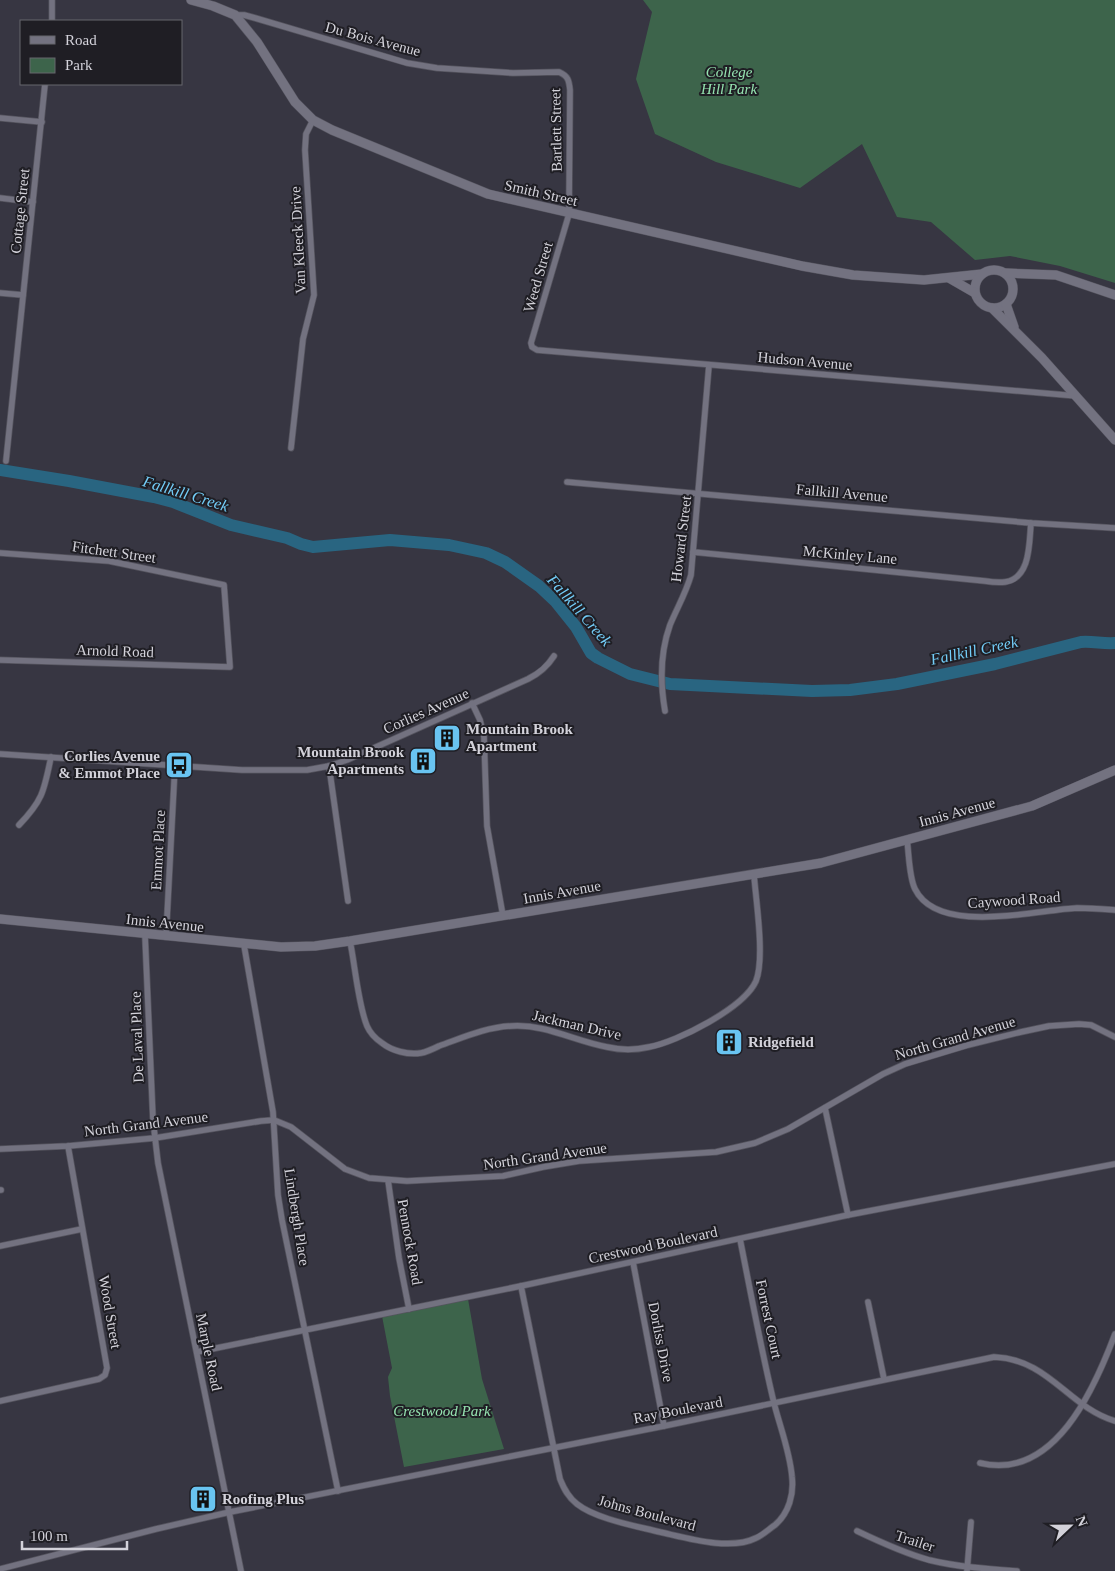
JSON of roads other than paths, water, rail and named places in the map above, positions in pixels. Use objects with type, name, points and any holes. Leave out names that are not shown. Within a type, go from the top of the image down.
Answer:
[{"type":"street","points":[[52,0],[52,20]]},
{"type":"street","name":"Smith Street","points":[[191,0],[213,3],[235,15],[257,42],[294,102],[313,120],[332,130],[470,188],[509,200],[569,214],[833,272],[916,280],[982,274]]},
{"type":"street","name":"Du Bois Avenue","points":[[235,15],[255,18],[407,63],[437,68],[513,73],[559,72],[566,75]]},
{"type":"street","name":"Bartlett Street","points":[[566,75],[570,90],[569,214]]},
{"type":"street","name":"Cottage Street","points":[[6,461],[45,85]]},
{"type":"street","points":[[0,118],[42,122]]},
{"type":"street","name":"Van Kleeck Drive","points":[[291,448],[303,339],[314,295],[305,150],[306,134],[313,120]]},
{"type":"street","points":[[0,198],[34,202]]},
{"type":"street","name":"Weed Street","points":[[532,347],[531,343],[569,214]]},
{"type":"street","points":[[1115,295],[1056,275],[1006,273],[993,270],[982,274],[976,282],[976,292],[981,303],[992,308],[1015,330],[1115,440]]},
{"type":"street","points":[[992,308],[1006,304],[1010,299],[1013,288],[1011,280],[1006,273]]},
{"type":"street","points":[[1013,288],[1031,274]]},
{"type":"street","points":[[949,278],[976,292]]},
{"type":"street","points":[[0,293],[23,295]]},
{"type":"street","points":[[1006,304],[1015,330]]},
{"type":"street","name":"Hudson Avenue","points":[[532,347],[537,350],[1077,396]]},
{"type":"street","name":"Howard Street","points":[[665,711],[661,688],[664,645],[670,624],[687,590],[691,575],[709,365]]},
{"type":"street","name":"Fallkill Avenue","points":[[567,482],[1031,523],[1115,528]]},
{"type":"street","name":"McKinley Lane","points":[[693,552],[985,582],[1005,582],[1015,578],[1025,566],[1031,523]]},
{"type":"street","name":"Fitchett Street","points":[[0,554],[109,561],[224,585],[230,667]]},
{"type":"street","name":"Corlies Avenue","points":[[0,754],[242,770],[307,770],[329,766],[362,753],[539,673],[554,656]]},
{"type":"street","name":"Arnold Road","points":[[0,660],[230,667]]},
{"type":"street","points":[[472,703],[480,720],[484,737],[487,826],[502,916]]},
{"type":"street","points":[[19,825],[39,801],[51,757]]},
{"type":"street","name":"Emmot Place","points":[[166,937],[175,765]]},
{"type":"street","points":[[329,766],[348,901]]},
{"type":"street","name":"Innis Avenue","points":[[0,919],[244,945],[315,946],[821,864],[1032,806],[1115,770]]},
{"type":"street","name":"Caywood Road","points":[[907,840],[914,888],[928,904],[945,913],[965,917],[984,917],[1076,908],[1115,910]]},
{"type":"street","name":"Jackman Drive","points":[[350,941],[367,1027],[371,1034],[389,1048],[401,1052],[421,1053],[482,1031],[512,1026],[544,1028],[608,1048],[634,1049],[650,1047],[699,1027],[731,1007],[751,989],[758,974],[760,952],[754,875]]},
{"type":"street","name":"De Laval Place","points":[[145,935],[155,1138]]},
{"type":"street","name":"Lindbergh Place","points":[[244,945],[274,1120],[278,1194],[338,1491]]},
{"type":"street","name":"North Grand Avenue","points":[[0,1149],[68,1146],[155,1138],[274,1120],[296,1130],[345,1169],[369,1178],[388,1180],[456,1180],[503,1176],[579,1161],[716,1152],[739,1147],[766,1139],[825,1108],[883,1074],[905,1064],[968,1045],[1021,1032],[1049,1026],[1079,1024],[1091,1025],[1115,1037]]},
{"type":"street","points":[[825,1108],[848,1215]]},
{"type":"street","name":"Marple Road","points":[[155,1138],[164,1195],[241,1571]]},
{"type":"street","name":"Wood Street","points":[[0,1401],[99,1379],[105,1375],[107,1368],[68,1146]]},
{"type":"street","name":"Crestwood Boulevard","points":[[197,1352],[521,1286],[848,1215],[1115,1164]]},
{"type":"street","name":"Pennock Road","points":[[388,1180],[399,1258],[409,1308]]},
{"type":"street","points":[[0,1246],[82,1228]]},
{"type":"street","name":"Forrest Court","points":[[740,1239],[774,1404]]},
{"type":"street","name":"Dorliss Drive","points":[[633,1262],[664,1426]]},
{"type":"street","name":"Johns Boulevard","points":[[521,1286],[560,1479],[566,1492],[578,1504],[592,1512],[630,1525],[692,1539],[728,1543],[745,1542],[756,1538],[779,1521],[785,1513],[792,1494],[791,1466],[774,1404]]},
{"type":"street","points":[[868,1302],[884,1379]]},
{"type":"street","points":[[980,1463],[1001,1466],[1016,1464],[1044,1450],[1083,1404],[1097,1379],[1115,1334]]},
{"type":"street","name":"Ray Boulevard","points":[[0,1569],[230,1512],[774,1404],[994,1357],[1020,1360],[1039,1371],[1083,1404],[1115,1421]]},
{"type":"street","points":[[968,1569],[972,1522]]},
{"type":"street","name":"Trailer","points":[[857,1531],[929,1560],[968,1569],[1017,1571]]},
{"type":"waterway","name":"Fallkill Creek","points":[[0,470],[154,497],[173,502],[231,525],[287,538],[313,547],[390,540],[449,545],[486,553],[505,562],[539,586],[556,602],[576,627],[591,653],[598,658],[630,674],[670,684],[812,691],[850,690],[897,684],[995,664],[1081,642],[1115,643]]},
{"type":"place","name":"Mountain Brook Apartment","points":[[447,738]]},
{"type":"place","name":"Mountain Brook Apartments","points":[[423,761]]},
{"type":"place","name":"Corlies Avenue & Emmot Place","points":[[179,765]]},
{"type":"place","name":"Ridgefield","points":[[729,1042]]},
{"type":"place","name":"Roofing Plus","points":[[203,1499]]},
{"type":"park label","name":"College Hill Park","points":[[729,80]]},
{"type":"park label","name":"Crestwood Park","points":[[442,1411]]}]
